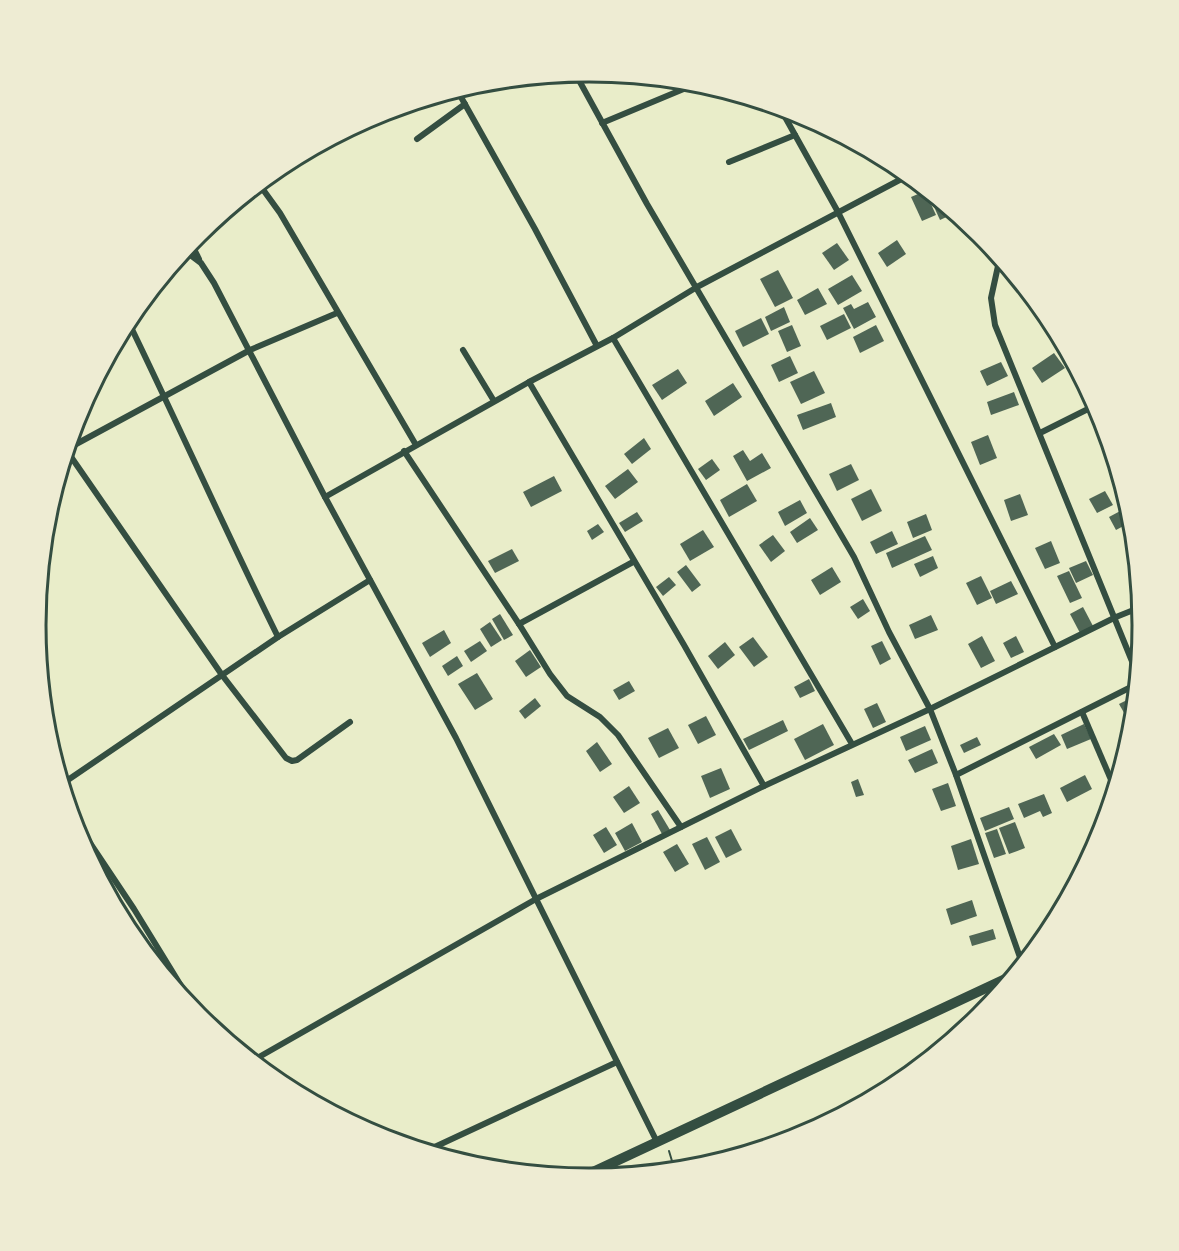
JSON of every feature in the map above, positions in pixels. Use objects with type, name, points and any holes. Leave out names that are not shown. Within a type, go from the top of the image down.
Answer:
[{"type":"main road","points":[[603,1168],[1000,982]]},
{"type":"street","points":[[580,83],[647,204],[854,558],[930,709],[956,775],[1020,956]]},
{"type":"street","points":[[602,123],[680,90]]},
{"type":"street","points":[[462,98],[597,346]]},
{"type":"street","points":[[417,139],[465,104]]},
{"type":"street","points":[[787,120],[838,212],[1055,647]]},
{"type":"street","points":[[729,162],[795,135]]},
{"type":"street","points":[[325,497],[494,401],[613,338],[697,287],[899,180]]},
{"type":"street","points":[[264,191],[280,213],[416,445]]},
{"type":"street","points":[[196,252],[456,738],[617,1062],[661,1141]]},
{"type":"street","points":[[192,256],[201,263]]},
{"type":"street","points":[[998,267],[992,290],[992,314],[998,333],[1131,657]]},
{"type":"street","points":[[78,444],[250,350],[337,313]]},
{"type":"street","points":[[133,332],[220,520],[278,637]]},
{"type":"street","points":[[613,338],[852,744]]},
{"type":"street","points":[[463,350],[494,401]]},
{"type":"street","points":[[529,382],[764,786]]},
{"type":"street","points":[[1040,433],[1087,409]]},
{"type":"street","points":[[404,451],[561,689],[576,703],[600,717],[618,735],[681,827]]},
{"type":"street","points":[[73,458],[222,675],[282,754],[290,761],[297,760],[350,722]]},
{"type":"street","points":[[519,624],[633,561]]},
{"type":"street","points":[[69,779],[278,637],[370,580]]},
{"type":"street","points":[[260,1057],[536,899],[764,786],[930,709],[1132,611]]},
{"type":"street","points":[[956,775],[1129,688]]},
{"type":"street","points":[[1082,712],[1111,777]]},
{"type":"street","points":[[96,852],[176,978]]},
{"type":"street","points":[[437,1146],[617,1062]]},
{"type":"path","points":[[661,1141],[671,1162]]},
{"type":"building","points":[[918,194],[931,203],[936,215],[922,221],[911,197]]},
{"type":"building","points":[[934,206],[947,217],[940,220]]},
{"type":"building","points":[[897,240],[906,254],[887,267],[878,253]]},
{"type":"building","points":[[837,243],[849,260],[834,270],[822,253]]},
{"type":"building","points":[[778,270],[793,298],[775,307],[760,279]]},
{"type":"building","points":[[852,275],[862,291],[838,305],[828,289]]},
{"type":"building","points":[[818,288],[827,304],[805,315],[797,300]]},
{"type":"building","points":[[868,302],[876,317],[854,329],[843,308],[851,304],[854,309]]},
{"type":"building","points":[[784,307],[790,322],[771,331],[765,317]]},
{"type":"building","points":[[844,314],[851,328],[827,340],[820,326]]},
{"type":"building","points":[[761,318],[769,334],[743,347],[735,331]]},
{"type":"building","points":[[792,325],[801,346],[787,352],[778,331]]},
{"type":"building","points":[[876,325],[884,341],[860,353],[853,337]]},
{"type":"building","points":[[1054,353],[1065,368],[1042,383],[1032,368]]},
{"type":"building","points":[[790,356],[798,373],[779,382],[771,365]]},
{"type":"building","points":[[1001,362],[1008,376],[987,386],[980,371]]},
{"type":"building","points":[[678,369],[687,383],[662,400],[652,385]]},
{"type":"building","points":[[814,371],[825,393],[801,404],[790,382]]},
{"type":"building","points":[[733,383],[742,397],[714,416],[705,401]]},
{"type":"building","points":[[1014,392],[1019,405],[991,415],[987,402]]},
{"type":"building","points":[[831,403],[836,417],[803,430],[797,415]]},
{"type":"building","points":[[988,435],[997,458],[980,465],[971,442]]},
{"type":"building","points":[[644,438],[651,449],[632,464],[624,454]]},
{"type":"building","points":[[743,450],[750,461],[762,453],[771,468],[747,481],[733,456]]},
{"type":"building","points":[[712,459],[720,470],[706,480],[698,469]]},
{"type":"building","points":[[851,464],[859,480],[837,491],[829,474]]},
{"type":"building","points":[[628,469],[638,482],[615,499],[605,486]]},
{"type":"building","points":[[554,476],[562,491],[531,507],[523,492]]},
{"type":"building","points":[[747,484],[757,501],[729,517],[720,500]]},
{"type":"building","points":[[871,489],[882,511],[862,521],[851,499]]},
{"type":"building","points":[[1105,491],[1113,505],[1097,513],[1089,499]]},
{"type":"building","points":[[1020,494],[1028,515],[1011,521],[1004,500]]},
{"type":"building","points":[[800,500],[807,513],[785,526],[778,512]]},
{"type":"building","points":[[1120,511],[1123,526],[1116,530],[1109,517]]},
{"type":"building","points":[[637,512],[643,521],[625,532],[619,523]]},
{"type":"building","points":[[926,514],[932,530],[913,538],[907,522]]},
{"type":"building","points":[[810,518],[818,530],[797,543],[790,532]]},
{"type":"building","points":[[598,524],[604,532],[592,540],[587,531]]},
{"type":"building","points":[[703,530],[714,547],[690,561],[680,544]]},
{"type":"building","points":[[892,531],[898,544],[876,554],[870,542]]},
{"type":"building","points":[[773,535],[785,551],[771,562],[759,545]]},
{"type":"building","points":[[925,536],[932,550],[892,568],[886,553]]},
{"type":"building","points":[[1051,541],[1060,563],[1045,569],[1035,548]]},
{"type":"building","points":[[512,549],[519,561],[495,573],[488,561]]},
{"type":"building","points":[[933,556],[938,568],[920,577],[914,564]]},
{"type":"building","points":[[1086,561],[1093,575],[1076,583],[1069,568]]},
{"type":"building","points":[[686,565],[701,585],[692,592],[677,572]]},
{"type":"building","points":[[832,567],[841,582],[820,595],[811,580]]},
{"type":"building","points":[[1069,571],[1082,598],[1070,603],[1057,576]]},
{"type":"building","points":[[981,576],[992,598],[977,605],[966,583]]},
{"type":"building","points":[[669,577],[676,585],[663,596],[656,587]]},
{"type":"building","points":[[1011,581],[1018,594],[996,604],[990,591]]},
{"type":"building","points":[[863,599],[870,611],[858,619],[850,607]]},
{"type":"building","points":[[1083,607],[1093,626],[1080,633],[1070,614]]},
{"type":"building","points":[[500,614],[513,635],[504,640],[492,619]]},
{"type":"building","points":[[931,615],[938,630],[915,639],[909,625]]},
{"type":"building","points":[[490,622],[502,640],[491,647],[480,629]]},
{"type":"building","points":[[444,630],[451,643],[430,657],[422,643]]},
{"type":"building","points":[[982,636],[995,661],[981,668],[968,644]]},
{"type":"building","points":[[1016,636],[1024,652],[1011,658],[1003,643]]},
{"type":"building","points":[[753,637],[768,657],[754,667],[739,647]]},
{"type":"building","points":[[480,641],[487,651],[471,662],[464,651]]},
{"type":"building","points":[[882,641],[891,659],[880,665],[871,646]]},
{"type":"building","points":[[725,642],[735,655],[718,669],[708,656]]},
{"type":"building","points":[[530,650],[541,667],[526,677],[515,661]]},
{"type":"building","points":[[457,656],[463,666],[448,676],[442,666]]},
{"type":"building","points":[[477,673],[493,699],[475,710],[458,684]]},
{"type":"building","points":[[809,679],[815,691],[800,698],[794,687]]},
{"type":"building","points":[[629,681],[635,691],[619,700],[613,690]]},
{"type":"building","points":[[535,698],[541,706],[525,719],[519,711]]},
{"type":"building","points":[[1127,700],[1125,714],[1119,704]]},
{"type":"building","points":[[877,703],[886,722],[873,728],[864,709]]},
{"type":"building","points":[[706,716],[716,735],[698,744],[688,725]]},
{"type":"building","points":[[783,720],[788,731],[749,750],[743,739]]},
{"type":"building","points":[[823,724],[834,745],[805,760],[794,739]]},
{"type":"building","points":[[1084,724],[1091,739],[1067,749],[1061,735]]},
{"type":"building","points":[[925,726],[931,740],[906,751],[900,737]]},
{"type":"building","points":[[668,728],[679,748],[659,758],[648,738]]},
{"type":"building","points":[[1054,734],[1061,745],[1036,759],[1029,747]]},
{"type":"building","points":[[977,737],[981,745],[964,753],[960,745]]},
{"type":"building","points":[[597,742],[612,764],[600,772],[586,751]]},
{"type":"building","points":[[932,749],[938,763],[915,773],[908,760]]},
{"type":"building","points":[[721,768],[730,789],[710,798],[701,776]]},
{"type":"building","points":[[1085,775],[1092,789],[1067,802],[1060,788]]},
{"type":"building","points":[[858,779],[864,795],[856,797],[851,782]]},
{"type":"building","points":[[948,783],[956,806],[941,811],[932,789]]},
{"type":"building","points":[[629,786],[640,803],[624,813],[613,797]]},
{"type":"building","points":[[1044,794],[1052,813],[1043,817],[1040,811],[1024,818],[1018,804]]},
{"type":"building","points":[[1009,807],[1014,819],[985,831],[980,818]]},
{"type":"building","points":[[658,810],[670,830],[662,834],[651,814]]},
{"type":"building","points":[[1015,822],[1025,848],[1009,854],[999,828]]},
{"type":"building","points":[[632,823],[642,842],[625,851],[615,833]]},
{"type":"building","points":[[606,827],[617,845],[604,853],[593,835]]},
{"type":"building","points":[[731,829],[742,850],[726,858],[715,837]]},
{"type":"building","points":[[997,829],[1006,854],[994,858],[985,833]]},
{"type":"building","points":[[707,837],[720,862],[705,870],[692,844]]},
{"type":"building","points":[[971,839],[979,864],[958,870],[951,846]]},
{"type":"building","points":[[677,844],[689,864],[675,872],[663,852]]},
{"type":"building","points":[[972,900],[977,916],[951,925],[946,909]]},
{"type":"building","points":[[993,929],[996,939],[972,946],[969,936]]}]
